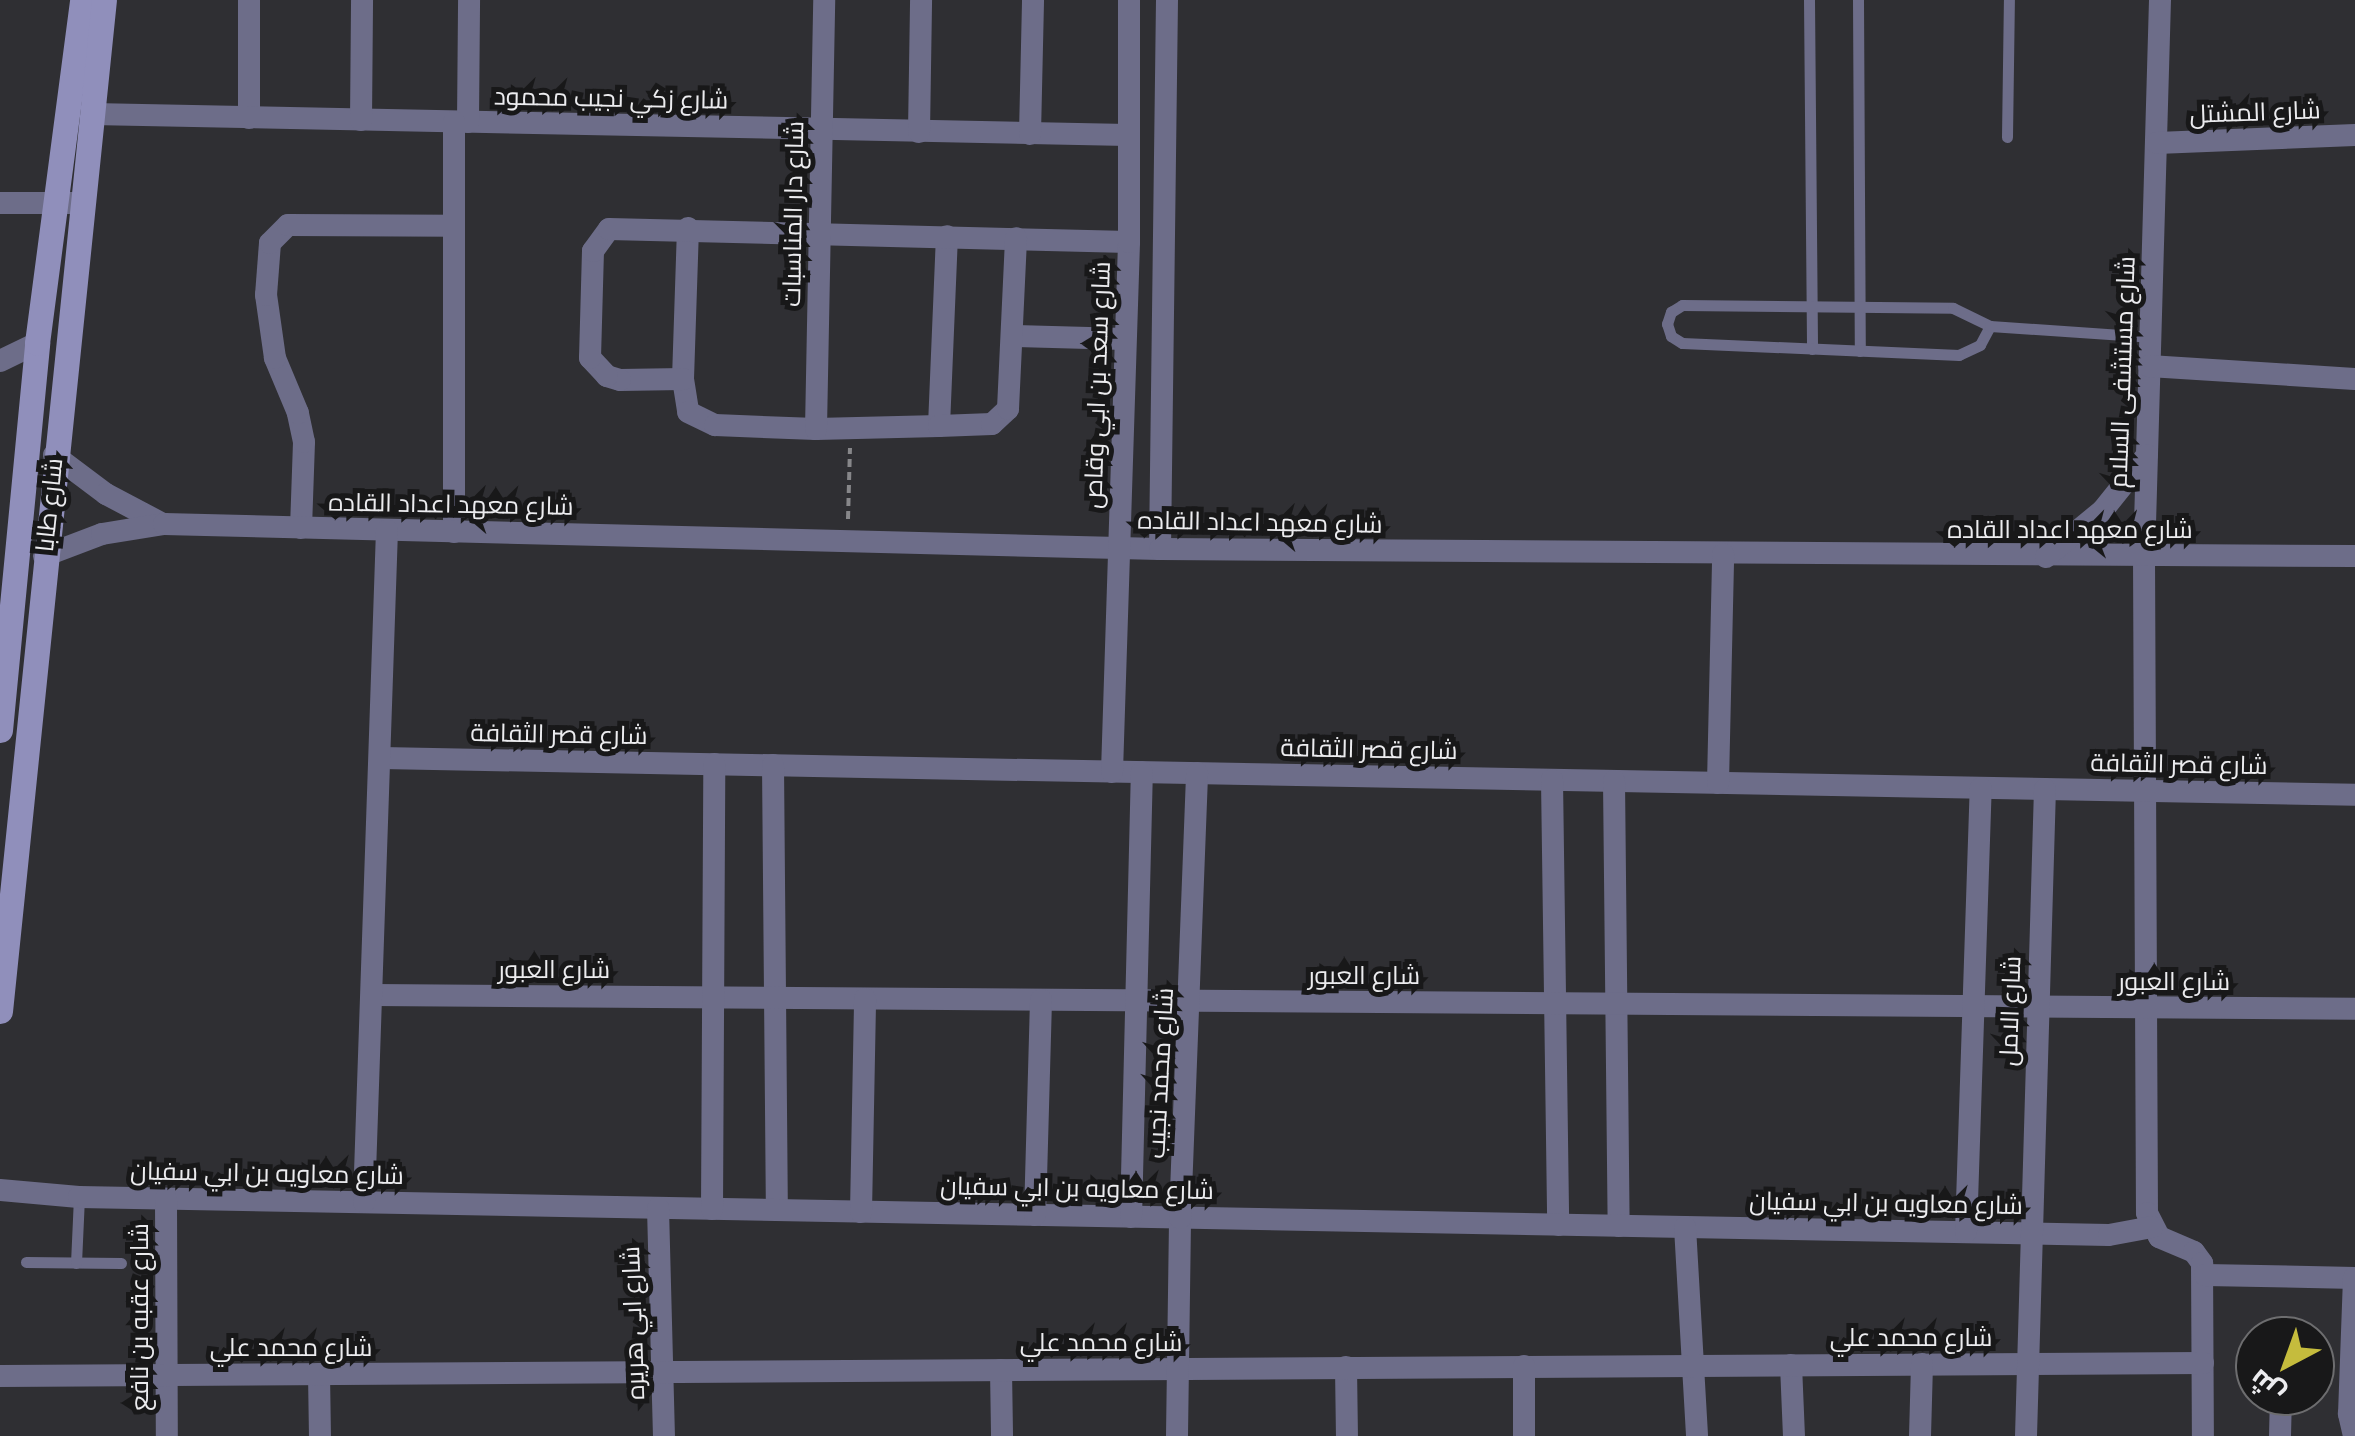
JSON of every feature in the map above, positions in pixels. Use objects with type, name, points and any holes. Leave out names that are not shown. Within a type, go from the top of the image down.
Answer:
[{"type":"street","name":"شارع طابا","points":[[0,730],[10,538],[82,0]]},
{"type":"street","name":"شارع طابا","points":[[0,1012],[54,455],[104,0]]},
{"type":"street","points":[[248,0],[248,118]]},
{"type":"street","points":[[361,120],[362,0]]},
{"type":"street","points":[[454,532],[454,226],[468,0]]},
{"type":"street","name":"شارع دار المناسبات","points":[[816,429],[824,0]]},
{"type":"street","points":[[918,132],[921,0]]},
{"type":"street","points":[[1030,134],[1033,0]]},
{"type":"street","name":"شارع سعد بن ابي وقاص","points":[[1112,772],[1129,242],[1129,0]]},
{"type":"street","points":[[1160,549],[1168,0]]},
{"type":"street","name":"شارع مستشفى السلام","points":[[2152,1227],[2147,1213],[2144,558],[2160,0]]},
{"type":"street","name":"شارع زكي نجيب محمود","points":[[92,114],[1128,136]]},
{"type":"street","name":"شارع المشتل","points":[[2157,143],[2355,136]]},
{"type":"street","points":[[0,204],[81,203]]},
{"type":"street","points":[[300,528],[304,442],[298,413],[275,358],[266,295],[270,243],[288,225],[454,226]]},
{"type":"street","points":[[683,380],[620,380],[597,368],[590,358],[593,251],[602,234],[620,226],[1129,242]]},
{"type":"street","points":[[688,228],[684,403],[700,422],[816,429],[992,424],[1001,419],[1011,398],[1016,238]]},
{"type":"street","points":[[939,426],[948,236]]},
{"type":"street","points":[[1015,336],[1125,338]]},
{"type":"street","points":[[0,361],[37,343]]},
{"type":"street","points":[[2150,366],[2355,379]]},
{"type":"street","points":[[2046,557],[2103,510],[2148,454]]},
{"type":"street","name":"شارع معهد اعداد القاده","points":[[54,455],[106,494],[164,524]]},
{"type":"street","name":"شارع معهد اعداد القاده","points":[[44,556],[102,534],[164,524],[1160,549],[2144,558],[2355,556]]},
{"type":"street","points":[[364,1202],[387,530]]},
{"type":"street","points":[[1718,783],[1724,554]]},
{"type":"street","name":"شارع قصر الثقافة","points":[[382,758],[2355,795]]},
{"type":"street","points":[[712,1209],[714,764]]},
{"type":"street","points":[[773,766],[777,1210]]},
{"type":"street","name":"شارع محمد نجيب","points":[[1132,1217],[1142,772]]},
{"type":"street","name":"شارع محمد نجيب","points":[[1177,1436],[1180,1218],[1197,774]]},
{"type":"street","points":[[1552,780],[1558,1225]]},
{"type":"street","points":[[1614,782],[1619,1226]]},
{"type":"street","name":"شارع الامل","points":[[1966,1232],[1981,788]]},
{"type":"street","name":"شارع الامل","points":[[2026,1436],[2045,790]]},
{"type":"street","name":"شارع العبور","points":[[372,996],[2355,1009]]},
{"type":"street","points":[[861,1212],[865,999]]},
{"type":"street","points":[[1035,1215],[1041,1000]]},
{"type":"street","name":"شارع معاويه بن ابي سفيان","points":[[0,1190],[166,1199],[2030,1234],[2109,1235],[2152,1227]]},
{"type":"street","name":"شارع عقبه بن نافع","points":[[166,1199],[166,1436]]},
{"type":"street","name":"شارع ابي هريره","points":[[658,1208],[664,1436]]},
{"type":"street","points":[[1685,1227],[1696,1436]]},
{"type":"street","points":[[2152,1227],[2160,1237],[2194,1252],[2205,1276],[2203,1436]]},
{"type":"street","points":[[2205,1276],[2355,1278],[2349,1414],[2354,1436]]},
{"type":"street","name":"شارع محمد علي","points":[[0,1376],[2203,1363]]},
{"type":"street","points":[[1920,1436],[1922,1364]]},
{"type":"street","points":[[1791,1365],[1794,1436]]},
{"type":"street","points":[[1524,1366],[1524,1436]]},
{"type":"street","points":[[1346,1368],[1347,1436]]},
{"type":"street","points":[[1001,1370],[1002,1436]]},
{"type":"street","points":[[319,1374],[320,1436]]},
{"type":"lane","points":[[1809,0],[1812,349]]},
{"type":"lane","points":[[1858,0],[1860,351]]},
{"type":"lane","points":[[2007,137],[2009,0]]},
{"type":"lane","points":[[1990,326],[1980,345],[1960,355],[1682,343],[1671,336],[1667,324],[1671,312],[1682,305],[1953,308],[1990,326],[2150,337]]},
{"type":"lane","points":[[76,1263],[79,1197]]},
{"type":"lane","points":[[26,1262],[121,1263]]},
{"type":"path","points":[[848,542],[850,428]]}]
